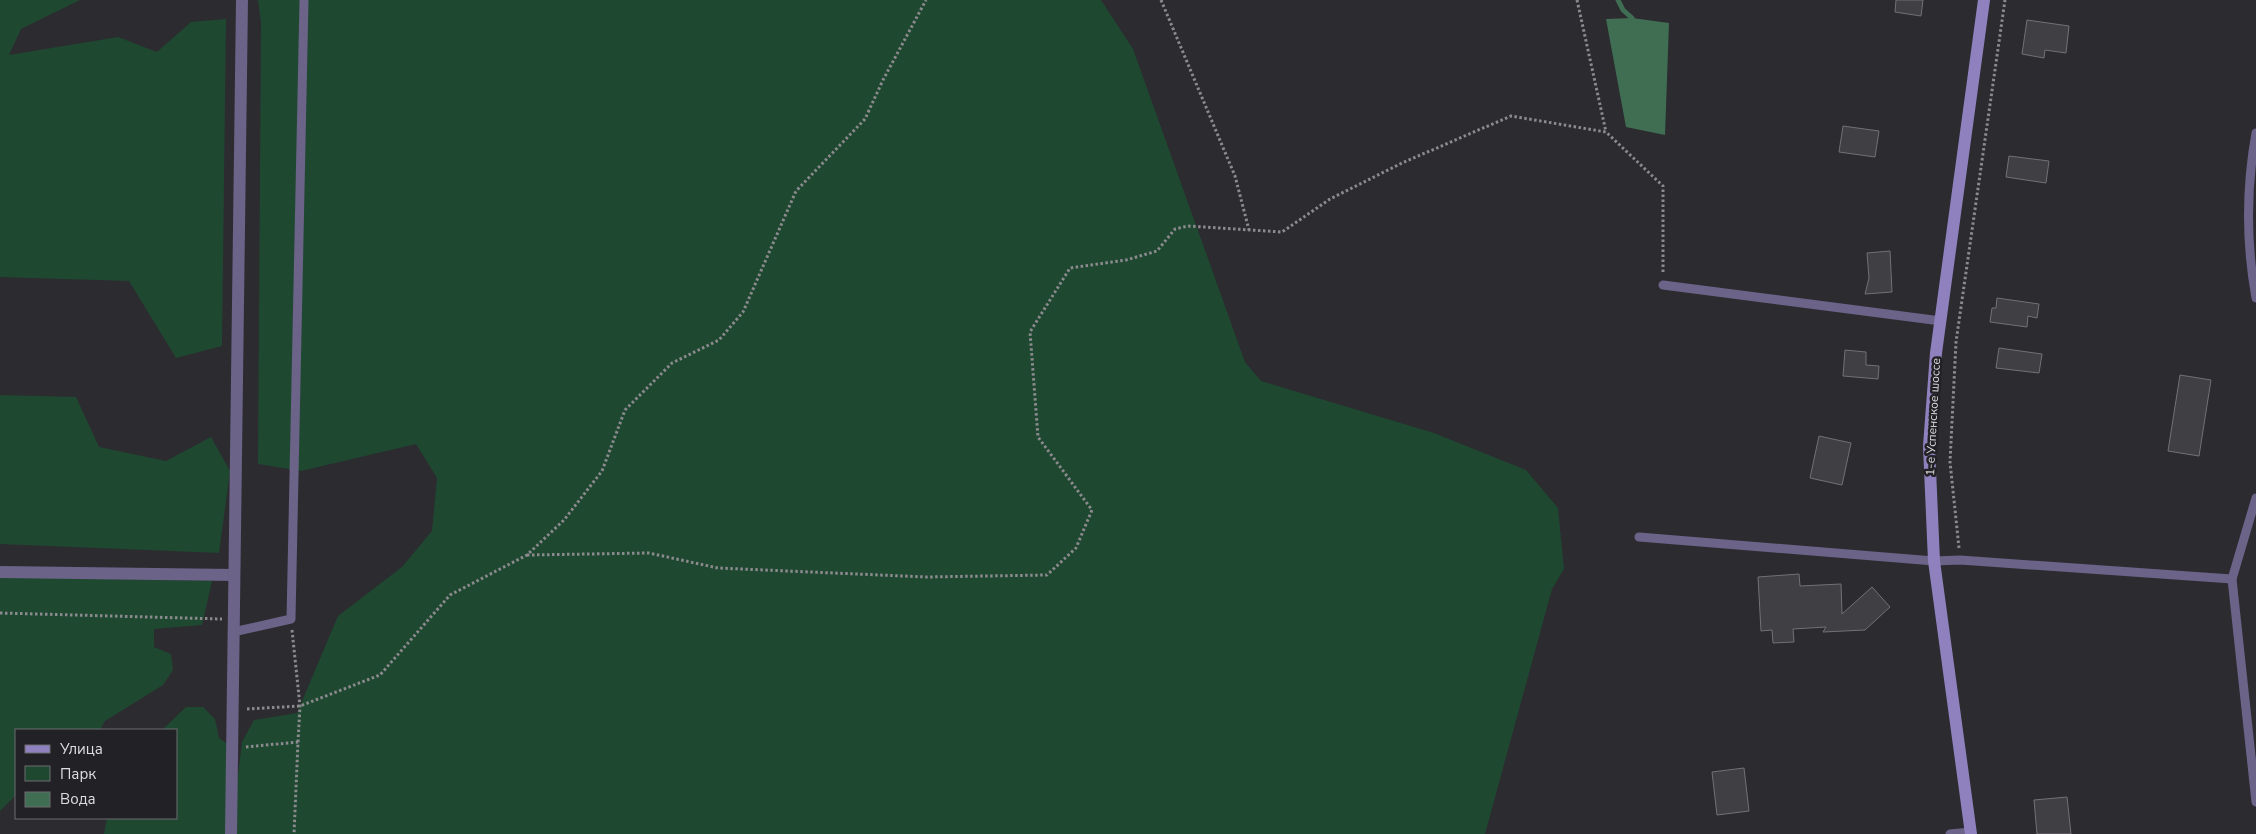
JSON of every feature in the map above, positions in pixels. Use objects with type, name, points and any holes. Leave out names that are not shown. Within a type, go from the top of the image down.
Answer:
[{"type":"main road","name":"1-е Успенское шоссе","points":[[1971,833],[1934,561],[1930,446],[1941,321],[1984,0]]},
{"type":"street","points":[[231,834],[242,0]]},
{"type":"street","points":[[0,572],[234,575]]},
{"type":"lane","points":[[233,626],[291,619],[304,0]]},
{"type":"lane","points":[[2256,133],[2252,157],[2247,221],[2256,298]]},
{"type":"lane","points":[[1663,285],[1941,321]]},
{"type":"lane","points":[[2256,498],[2232,579],[2256,802]]},
{"type":"lane","points":[[1639,537],[1934,561],[1960,560],[2232,579]]},
{"type":"lane","points":[[1950,834],[1971,833]]},
{"type":"path","points":[[234,709],[300,706],[380,675],[450,595],[527,555],[564,520],[602,471],[625,410],[672,363],[719,340],[743,312],[796,191],[865,119],[883,80],[926,0]]},
{"type":"path","points":[[1160,0],[1235,176],[1249,230]]},
{"type":"path","points":[[1577,0],[1606,132]]},
{"type":"path","points":[[1960,560],[1950,462],[1956,342],[2005,0]]},
{"type":"path","points":[[527,555],[648,553],[718,568],[926,576],[1047,575],[1076,548],[1092,510],[1038,437],[1030,332],[1070,268],[1126,260],[1157,251],[1175,229],[1188,226],[1282,232],[1338,195],[1402,163],[1511,116],[1606,132],[1663,186],[1663,285]]},
{"type":"path","points":[[0,613],[233,626]]},
{"type":"path","points":[[291,619],[300,706],[294,834]]},
{"type":"path","points":[[233,748],[298,742]]},
{"type":"green space","points":[[0,0],[80,0],[21,29],[9,55],[118,37],[157,52],[191,22],[226,19],[222,346],[176,358],[129,281],[0,277]]},
{"type":"green space","points":[[258,0],[1101,0],[1133,49],[1245,362],[1261,381],[1434,433],[1526,470],[1558,508],[1564,569],[1552,589],[1485,834],[104,834],[107,819],[178,819],[178,729],[163,729],[186,707],[203,707],[215,719],[219,738],[233,748],[237,783],[242,742],[254,720],[297,713],[338,616],[402,567],[432,531],[437,478],[416,444],[301,471],[258,464],[261,23]]},
{"type":"green space","points":[[0,395],[76,397],[99,447],[166,461],[211,437],[230,471],[219,553],[0,544]]},
{"type":"green space","points":[[0,577],[212,581],[202,625],[154,629],[154,647],[171,654],[173,670],[163,685],[105,721],[101,729],[15,729],[15,796],[0,811]]},
{"type":"water","points":[[1632,18],[1669,23],[1665,135],[1626,127],[1606,19]]},
{"type":"building","points":[[1896,0],[1923,0],[1921,16],[1895,12]]},
{"type":"building","points":[[2027,20],[2069,26],[2066,53],[2045,50],[2044,58],[2022,54]]},
{"type":"building","points":[[1843,126],[1879,131],[1875,157],[1839,152]]},
{"type":"building","points":[[2009,156],[2049,161],[2046,183],[2006,177]]},
{"type":"building","points":[[1890,251],[1892,292],[1865,294],[1869,278],[1867,253]]},
{"type":"building","points":[[1997,298],[2039,304],[2037,318],[2028,316],[2027,327],[1990,322],[1992,308],[1996,308]]},
{"type":"building","points":[[1999,348],[2042,354],[2039,373],[1996,368]]},
{"type":"building","points":[[1845,350],[1866,352],[1866,365],[1879,366],[1878,379],[1843,376]]},
{"type":"building","points":[[2180,375],[2211,380],[2199,456],[2168,451]]},
{"type":"building","points":[[1819,436],[1851,443],[1842,485],[1810,478]]},
{"type":"building","points":[[1799,574],[1800,586],[1841,584],[1842,614],[1872,587],[1890,607],[1865,630],[1823,632],[1826,627],[1793,629],[1794,642],[1773,643],[1772,630],[1761,631],[1758,577]]},
{"type":"building","points":[[1744,768],[1749,811],[1717,815],[1712,772]]},
{"type":"building","points":[[2067,797],[2071,834],[2037,834],[2034,800]]},
{"type":"waterway","points":[[1618,0],[1623,10],[1632,18]]}]
